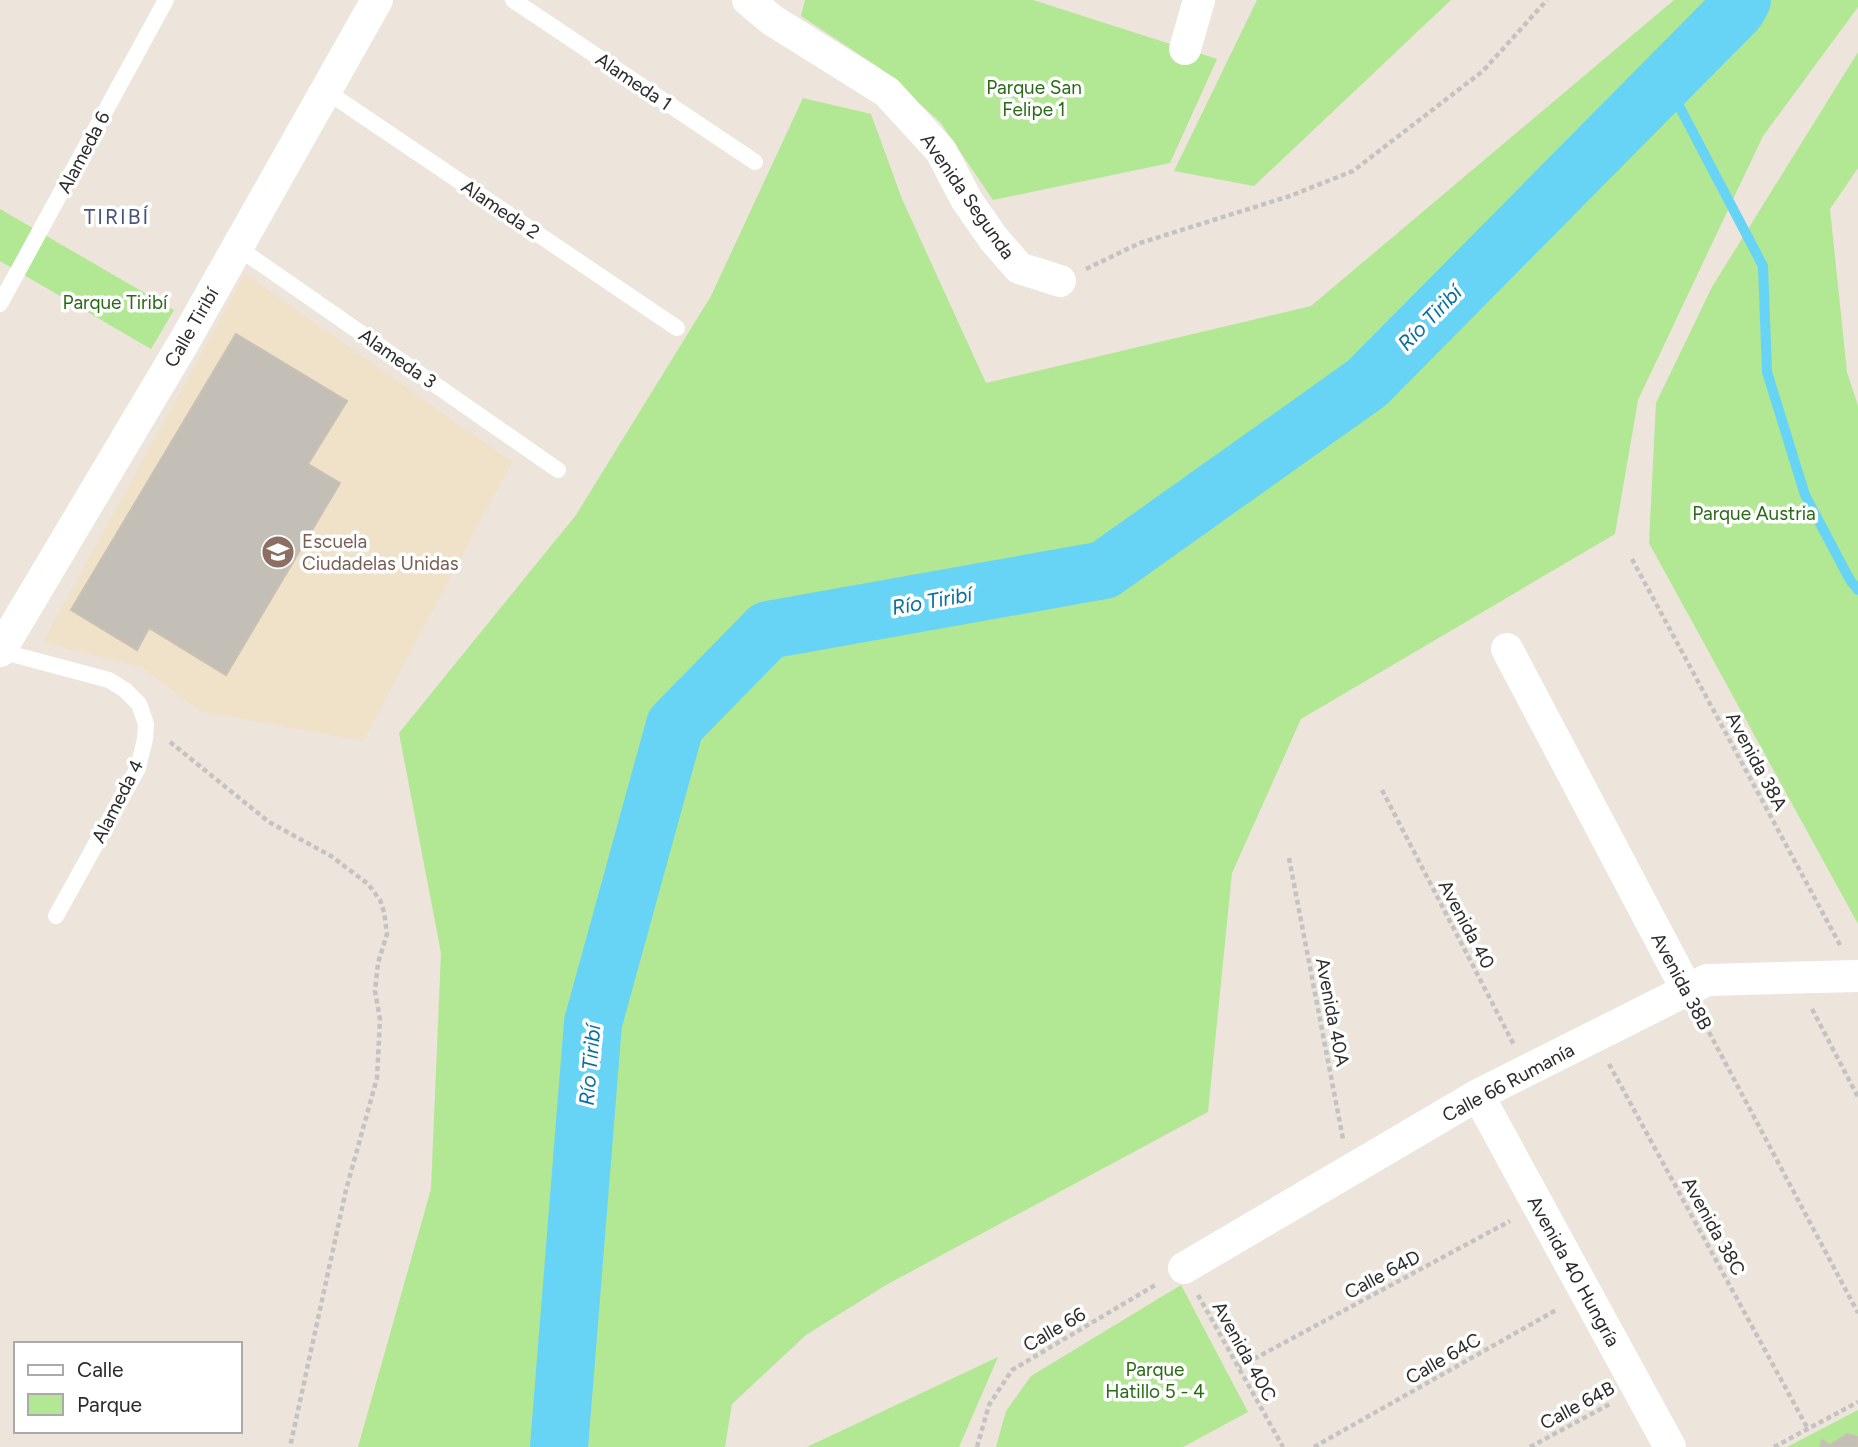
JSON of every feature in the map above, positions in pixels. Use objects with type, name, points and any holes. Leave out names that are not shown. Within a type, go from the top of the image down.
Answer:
[{"type":"street","name":"Calle Tiribí","points":[[0,651],[184,342],[377,0]]},
{"type":"street","name":"Avenida Segunda","points":[[748,0],[772,20],[887,92],[941,151],[965,199],[1019,268],[1060,281]]},
{"type":"street","points":[[1185,49],[1199,0]]},
{"type":"street","name":"Avenida 38B","points":[[1507,649],[1687,990]]},
{"type":"street","name":"Calle 66 Rumanía","points":[[1184,1268],[1478,1095],[1707,980],[1857,976]]},
{"type":"street","name":"Avenida 40 Hungría","points":[[1478,1095],[1670,1447]]},
{"type":"lane","name":"Alameda 6","points":[[0,304],[166,0]]},
{"type":"lane","name":"Alameda 1","points":[[513,0],[755,162]]},
{"type":"lane","name":"Alameda 2","points":[[326,90],[677,328]]},
{"type":"lane","name":"Alameda 3","points":[[237,247],[558,470]]},
{"type":"lane","points":[[0,651],[109,680],[125,690],[139,704],[146,724]]},
{"type":"lane","name":"Alameda 4","points":[[56,916],[138,768],[146,724]]},
{"type":"path","points":[[1060,281],[1140,243],[1290,196],[1353,171],[1483,72],[1546,0]]},
{"type":"path","name":"Avenida 38A","points":[[1632,559],[1857,976]]},
{"type":"path","points":[[146,724],[269,822],[320,849],[368,884],[380,900],[384,912],[387,934],[378,962],[375,990],[380,1019],[377,1077],[346,1190],[290,1447]]},
{"type":"path","name":"Avenida 40","points":[[1382,790],[1528,1070]]},
{"type":"path","name":"Avenida 40A","points":[[1289,858],[1350,1171]]},
{"type":"path","points":[[1795,978],[1858,1097]]},
{"type":"path","name":"Avenida 38B","points":[[1687,990],[1858,1313]]},
{"type":"path","name":"Avenida 38C","points":[[1594,1036],[1808,1429]]},
{"type":"path","name":"Calle 64D","points":[[1238,1367],[1539,1206]]},
{"type":"path","name":"Avenida 40C","points":[[1184,1268],[1283,1447]]},
{"type":"path","name":"Calle 66","points":[[977,1447],[989,1405],[1012,1370],[1184,1268]]},
{"type":"path","name":"Calle 64C","points":[[1314,1447],[1586,1293]]},
{"type":"path","name":"Calle 64B","points":[[1530,1447],[1638,1388]]},
{"type":"path","points":[[1774,1447],[1858,1402]]},
{"type":"shaded area","name":"Escuela Ciudadelas Unidas","points":[[245,274],[512,462],[363,741],[200,711],[141,667],[43,642]]},
{"type":"green space","name":"Parque San Felipe 1","points":[[805,0],[1033,0],[1217,59],[1170,163],[993,200],[940,122],[880,68],[801,16]]},
{"type":"green space","points":[[1257,0],[1451,0],[1254,186],[1174,171]]},
{"type":"green space","points":[[1674,0],[1858,0],[1858,7],[1763,136],[1638,400],[1615,534],[1301,719],[1232,873],[1208,1112],[886,1285],[806,1335],[732,1404],[725,1447],[358,1447],[431,1189],[441,953],[399,733],[576,515],[711,296],[803,98],[871,114],[902,199],[986,383],[1311,306]]},
{"type":"green space","name":"Parque Austria","points":[[1858,52],[1858,168],[1830,209],[1847,372],[1858,406],[1858,924],[1649,543],[1656,403],[1712,287]]},
{"type":"green space","name":"Parque Tiribí","points":[[0,209],[174,310],[151,349],[0,261]]},
{"type":"green space","name":"Parque Hatillo 5 - 4","points":[[1181,1285],[1248,1412],[1183,1447],[996,1447],[1006,1411],[1031,1376]]},
{"type":"green space","points":[[998,1357],[959,1447],[807,1447]]},
{"type":"green space","points":[[1858,1410],[1858,1437],[1846,1434],[1830,1445],[1822,1441],[1820,1447],[1787,1447]]},
{"type":"building","points":[[236,334],[347,401],[308,464],[340,483],[226,675],[149,628],[137,650],[71,610]]},
{"type":"building","points":[[1847,1434],[1858,1437],[1858,1447],[1820,1447],[1822,1440],[1830,1445]]},
{"type":"waterway","name":"Río Tiribí","points":[[559,1447],[593,1023],[675,725],[768,630],[1104,570],[1367,383],[1737,9],[1742,0]]},
{"type":"waterway","points":[[1666,81],[1763,266],[1767,372],[1805,495],[1850,580],[1858,590]]},
{"type":"place","name":"Escuela Ciudadelas Unidas","points":[[278,552]]},
{"type":"district","name":"TIRIBÍ","points":[[117,217]]}]
